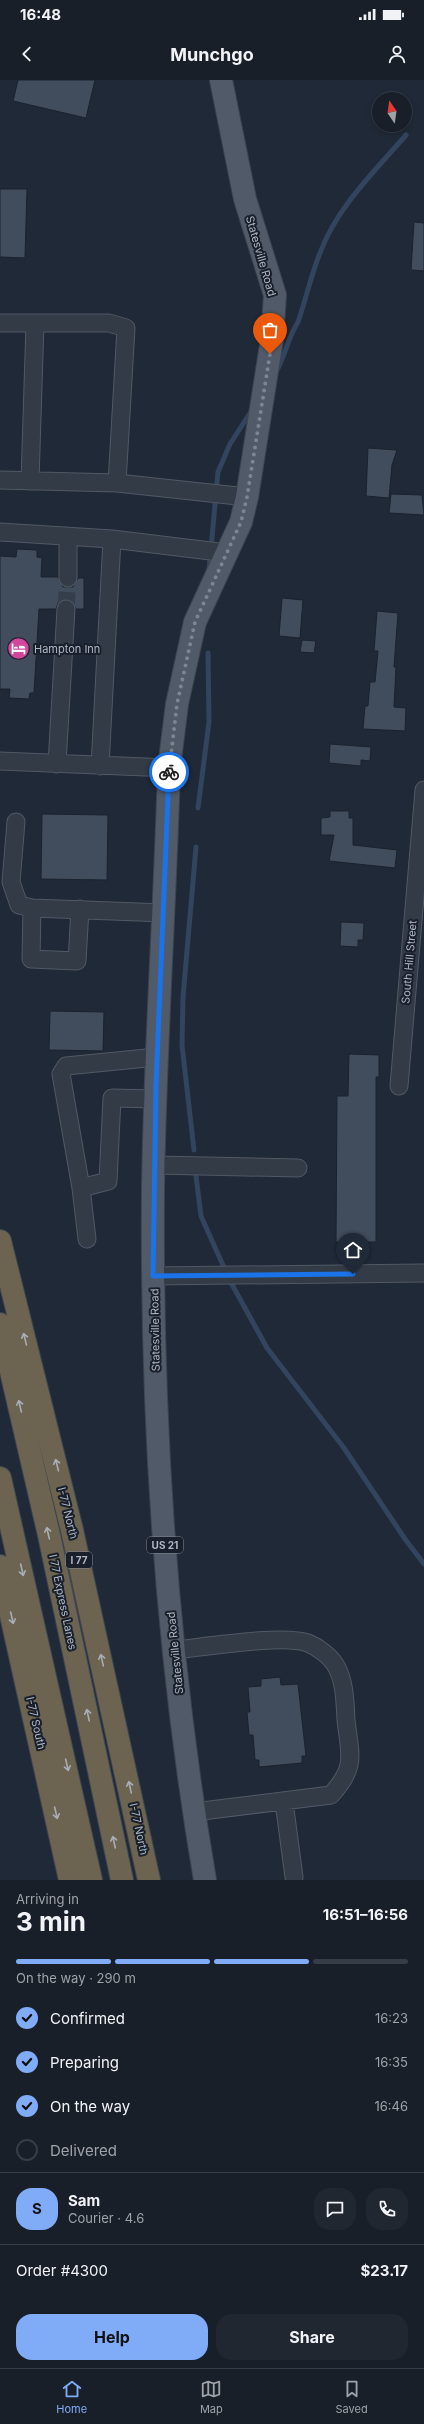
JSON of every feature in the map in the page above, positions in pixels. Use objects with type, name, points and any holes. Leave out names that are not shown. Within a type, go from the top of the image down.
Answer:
[{"type":"highway","name":"I-77 North","points":[[0,1241],[72,1530],[149,1880]]},
{"type":"highway","name":"I 77 Express Lanes","points":[[0,1324],[49,1535],[122,1880]]},
{"type":"highway","points":[[0,1478],[91,1880]]},
{"type":"highway","name":"I-77 South","points":[[0,1566],[70,1880]]},
{"type":"main road","name":"Statesville Road","points":[[205,1880],[194,1812],[175,1650],[160,1478],[153,1276],[156,1099],[170,768],[177,704],[195,622],[241,522],[247,497],[272,339],[275,294],[245,199],[221,80]]},
{"type":"street","points":[[0,323],[109,323],[126,328],[117,483]]},
{"type":"street","points":[[30,481],[35,323]]},
{"type":"street","points":[[0,480],[117,483],[247,497]]},
{"type":"street","points":[[0,532],[112,539],[227,553]]},
{"type":"street","points":[[68,536],[68,578]]},
{"type":"street","points":[[100,766],[112,539]]},
{"type":"street","points":[[57,764],[66,609]]},
{"type":"street","points":[[0,761],[170,768]]},
{"type":"street","name":"South Hill Street","points":[[399,1086],[424,790]]},
{"type":"street","points":[[16,822],[11,882],[19,905],[32,908],[165,913]]},
{"type":"street","points":[[32,908],[31,958],[77,960],[80,909]]},
{"type":"street","points":[[87,1239],[81,1188],[61,1074],[66,1066],[158,1056]]},
{"type":"street","points":[[81,1188],[108,1181],[112,1098],[156,1099]]},
{"type":"street","points":[[154,1165],[298,1168]]},
{"type":"street","points":[[153,1276],[424,1273]]},
{"type":"street","points":[[175,1650],[284,1640],[308,1643],[322,1651],[335,1665],[342,1679],[351,1764],[341,1784],[331,1795],[194,1812]]},
{"type":"street","points":[[284,1802],[294,1877]]},
{"type":"building","points":[[18,80],[95,80],[86,118],[13,101]]},
{"type":"building","points":[[0,189],[27,189],[25,258],[0,257]]},
{"type":"building","points":[[414,222],[424,223],[424,271],[411,270]]},
{"type":"building","points":[[368,448],[397,450],[392,465],[389,498],[366,496]]},
{"type":"building","points":[[391,494],[422,495],[424,515],[389,513]]},
{"type":"building","name":"Hampton Inn","points":[[17,549],[37,550],[37,557],[42,558],[41,577],[58,577],[63,587],[73,587],[78,578],[84,578],[84,609],[76,609],[72,601],[66,599],[58,603],[56,609],[39,609],[34,693],[30,693],[29,699],[9,698],[10,689],[0,689],[0,556],[16,557]]},
{"type":"building","points":[[282,598],[303,600],[300,638],[279,636]]},
{"type":"building","points":[[377,611],[398,613],[394,667],[396,667],[394,707],[406,708],[405,731],[363,729],[365,706],[368,706],[370,682],[375,682],[378,651],[374,651]]},
{"type":"building","points":[[302,640],[316,641],[314,653],[300,652]]},
{"type":"building","points":[[330,744],[371,747],[370,761],[361,760],[361,766],[329,763]]},
{"type":"building","points":[[330,811],[349,811],[349,818],[353,818],[353,845],[397,850],[395,868],[329,861],[334,835],[321,835],[321,818],[330,817]]},
{"type":"building","points":[[42,814],[108,815],[107,880],[41,879]]},
{"type":"building","points":[[341,922],[364,923],[363,940],[358,940],[358,947],[340,946]]},
{"type":"building","points":[[50,1011],[104,1012],[103,1051],[49,1050]]},
{"type":"building","points":[[349,1054],[379,1055],[379,1077],[376,1077],[376,1242],[336,1242],[337,1096],[348,1096]]},
{"type":"building","points":[[280,1677],[281,1685],[298,1684],[306,1756],[302,1756],[302,1763],[259,1767],[259,1760],[255,1760],[253,1735],[249,1735],[247,1712],[250,1712],[248,1687],[261,1686],[261,1679]]},
{"type":"waterway","points":[[275,374],[294,328],[298,322],[314,270],[327,236],[336,220],[358,190],[406,135]]},
{"type":"waterway","points":[[209,570],[218,472],[230,444],[252,410]]},
{"type":"waterway","points":[[198,808],[209,722],[208,653]]},
{"type":"waterway","points":[[194,1150],[182,1045],[183,997],[196,847]]},
{"type":"waterway","points":[[196,1176],[201,1216],[226,1272]]},
{"type":"waterway","points":[[229,1279],[267,1348],[344,1448],[405,1539],[424,1564]]},
{"type":"tunnel","points":[[66,609],[68,578]]},
{"type":"way so far","points":[[169,772],[177,704],[195,622],[241,522],[247,497],[270,354]]},
{"type":"place","name":"Hampton Inn","points":[[18,649]]},
{"type":"route","points":[[169,772],[165,913],[156,1085],[153,1276],[353,1274]]}]
